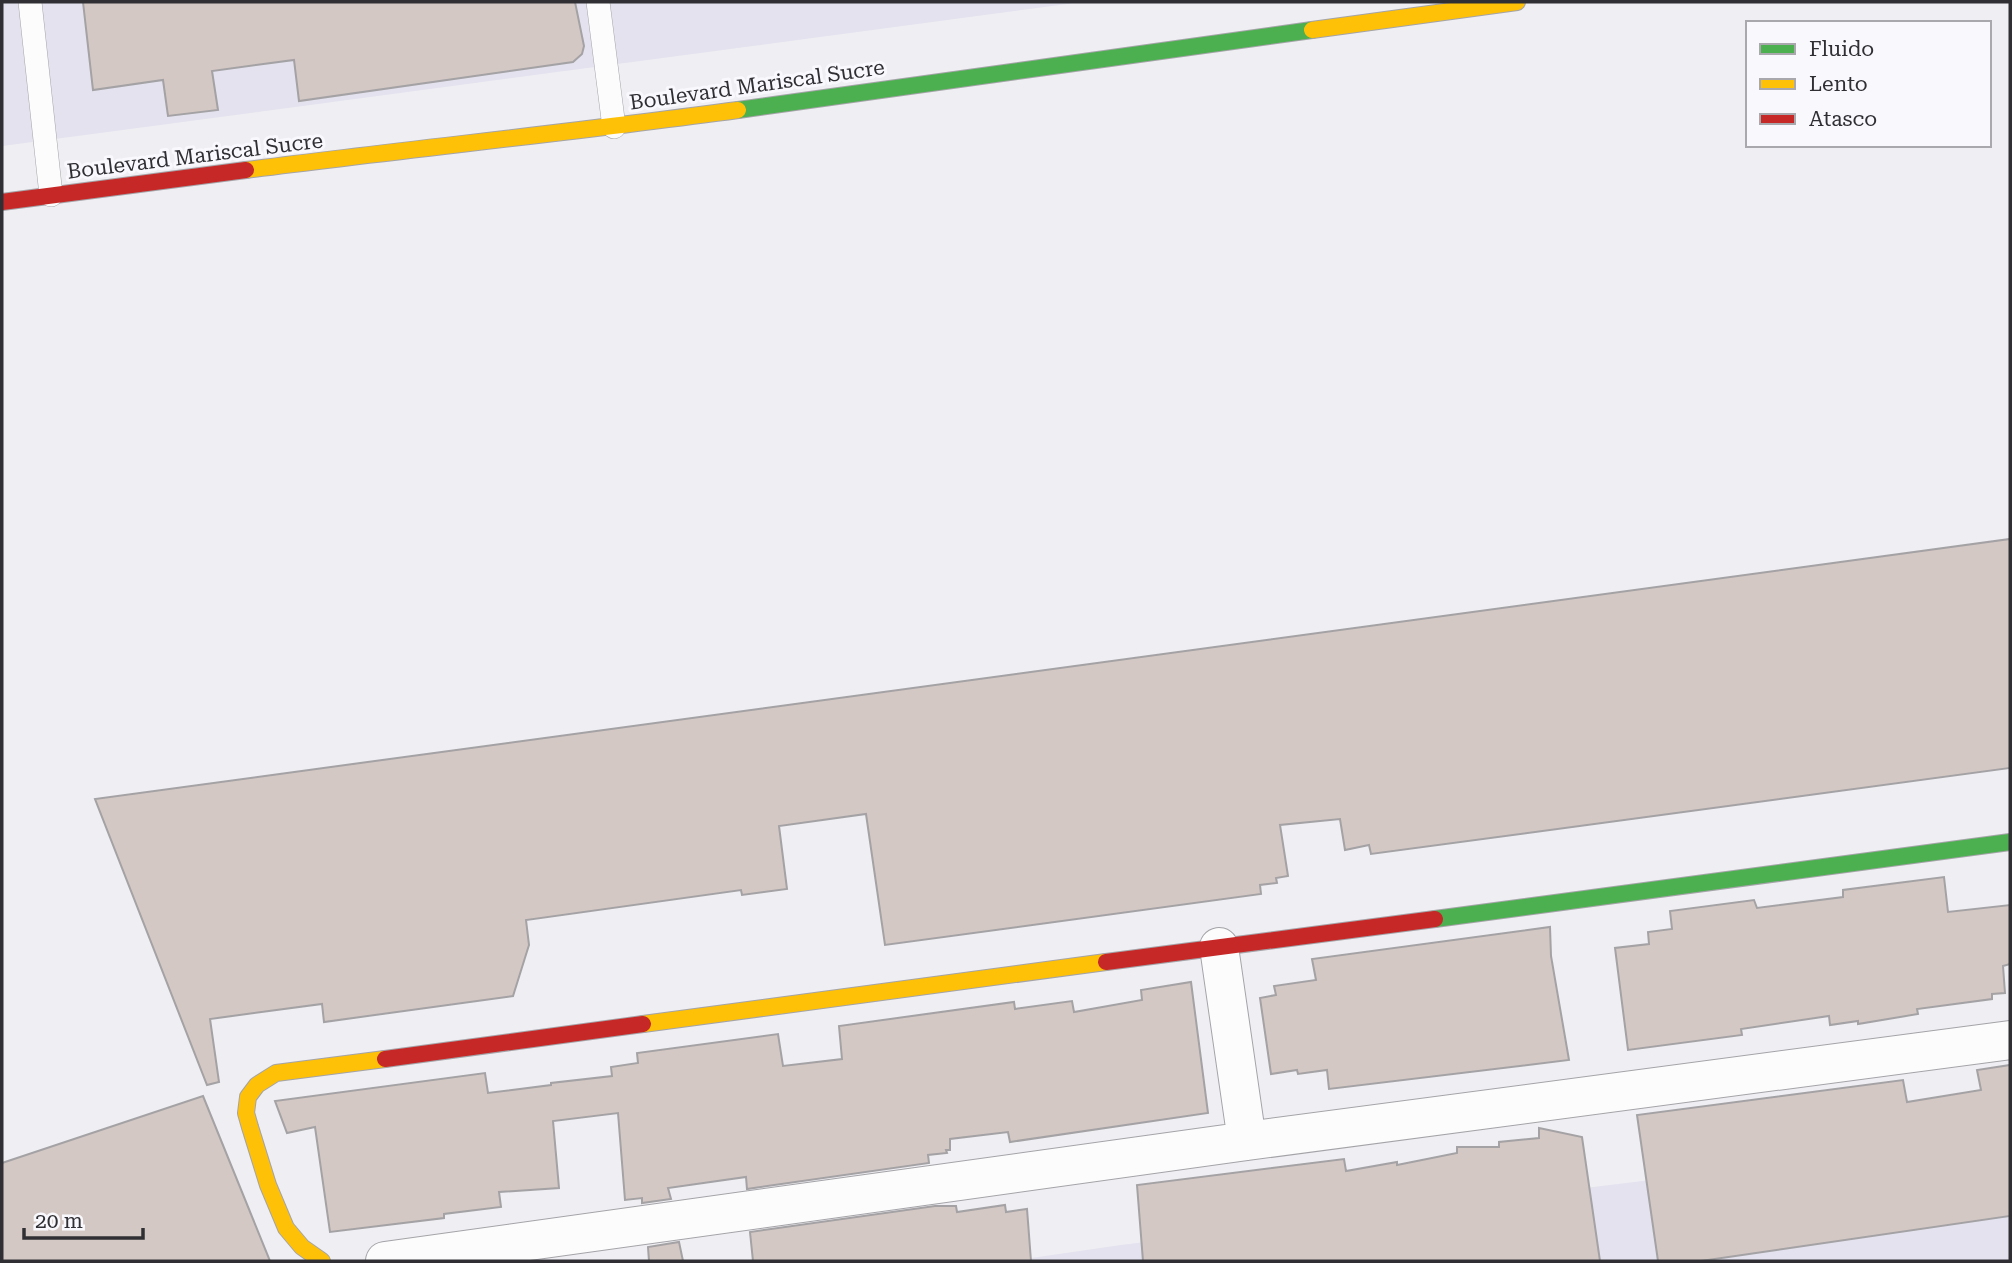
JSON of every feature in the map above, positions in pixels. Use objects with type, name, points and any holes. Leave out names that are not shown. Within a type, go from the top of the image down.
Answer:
[{"type":"street","name":"Boulevard Mariscal Sucre","points":[[2,202],[467,142],[614,127],[1517,2]]},
{"type":"street","points":[[322,1261],[306,1252],[287,1230],[248,1129],[246,1104],[251,1090],[276,1073],[2010,842]]},
{"type":"street","points":[[1219,947],[1247,1140]]},
{"type":"street","points":[[385,1261],[1247,1140],[2010,1040]]},
{"type":"lane","points":[[30,2],[51,195]]},
{"type":"lane","points":[[597,2],[614,127]]},
{"type":"shaded area","points":[[2,2],[1082,2],[2,146]]},
{"type":"shaded area","points":[[2010,1136],[2010,1261],[1010,1261],[1121,1245]]},
{"type":"building","points":[[83,2],[575,2],[584,46],[582,54],[573,62],[299,101],[294,60],[212,71],[218,110],[168,116],[163,80],[93,90]]},
{"type":"building","points":[[2010,539],[2010,768],[1371,854],[1369,845],[1345,850],[1340,819],[1280,825],[1288,876],[1276,878],[1277,883],[1260,885],[1261,894],[885,945],[866,814],[779,826],[787,889],[742,895],[741,890],[526,920],[529,945],[513,996],[324,1022],[322,1004],[210,1019],[219,1082],[207,1085],[95,799]]},
{"type":"building","points":[[1944,877],[1948,912],[2010,905],[2010,964],[2003,966],[2005,993],[1992,994],[1992,999],[1917,1009],[1918,1014],[1858,1024],[1858,1021],[1830,1025],[1829,1016],[1741,1029],[1742,1035],[1628,1050],[1615,948],[1649,944],[1648,932],[1672,929],[1670,911],[1754,900],[1757,908],[1843,897],[1843,890]]},
{"type":"building","points":[[1550,927],[1551,956],[1569,1060],[1329,1089],[1327,1070],[1298,1074],[1297,1070],[1271,1074],[1260,998],[1276,995],[1274,986],[1316,980],[1312,959]]},
{"type":"building","points":[[1191,982],[1208,1113],[1010,1142],[1008,1132],[950,1139],[950,1150],[946,1150],[947,1153],[928,1155],[929,1163],[747,1189],[746,1177],[668,1188],[671,1199],[642,1203],[642,1198],[625,1200],[618,1113],[553,1121],[559,1188],[499,1192],[501,1207],[444,1214],[444,1218],[330,1232],[315,1127],[287,1133],[275,1101],[485,1073],[488,1093],[551,1085],[612,1076],[611,1067],[638,1063],[637,1053],[778,1034],[783,1066],[842,1059],[839,1026],[1014,1002],[1015,1009],[1072,1001],[1074,1012],[1142,1000],[1141,990]]},
{"type":"building","points":[[2010,1065],[2010,1216],[1701,1261],[1658,1261],[1637,1115],[1903,1080],[1907,1102],[1981,1090],[1977,1070]]},
{"type":"building","points":[[203,1096],[270,1261],[2,1261],[2,1163]]},
{"type":"building","points":[[1539,1128],[1582,1137],[1600,1261],[1143,1261],[1137,1185],[1344,1159],[1346,1171],[1397,1162],[1397,1165],[1457,1153],[1457,1147],[1499,1147],[1499,1142],[1539,1138]]},
{"type":"building","points":[[1005,1205],[1006,1212],[1027,1209],[1031,1261],[753,1261],[750,1232],[935,1206],[956,1206],[957,1212]]},
{"type":"building","points":[[679,1242],[683,1261],[649,1261],[648,1247]]},
{"type":"traffic: fast","points":[[738,110],[1312,30]]},
{"type":"traffic: fast","points":[[1435,919],[2010,842]]},
{"type":"traffic: slow","points":[[1312,30],[1517,2]]},
{"type":"traffic: slow","points":[[246,170],[738,110]]},
{"type":"traffic: slow","points":[[643,1024],[1106,962]]},
{"type":"traffic: slow","points":[[322,1261],[302,1247],[286,1228],[268,1185],[250,1127],[246,1113],[248,1097],[257,1085],[276,1073],[385,1059]]},
{"type":"traffic: jam","points":[[2,202],[246,170]]},
{"type":"traffic: jam","points":[[1106,962],[1435,919]]},
{"type":"traffic: jam","points":[[385,1059],[643,1024]]}]
